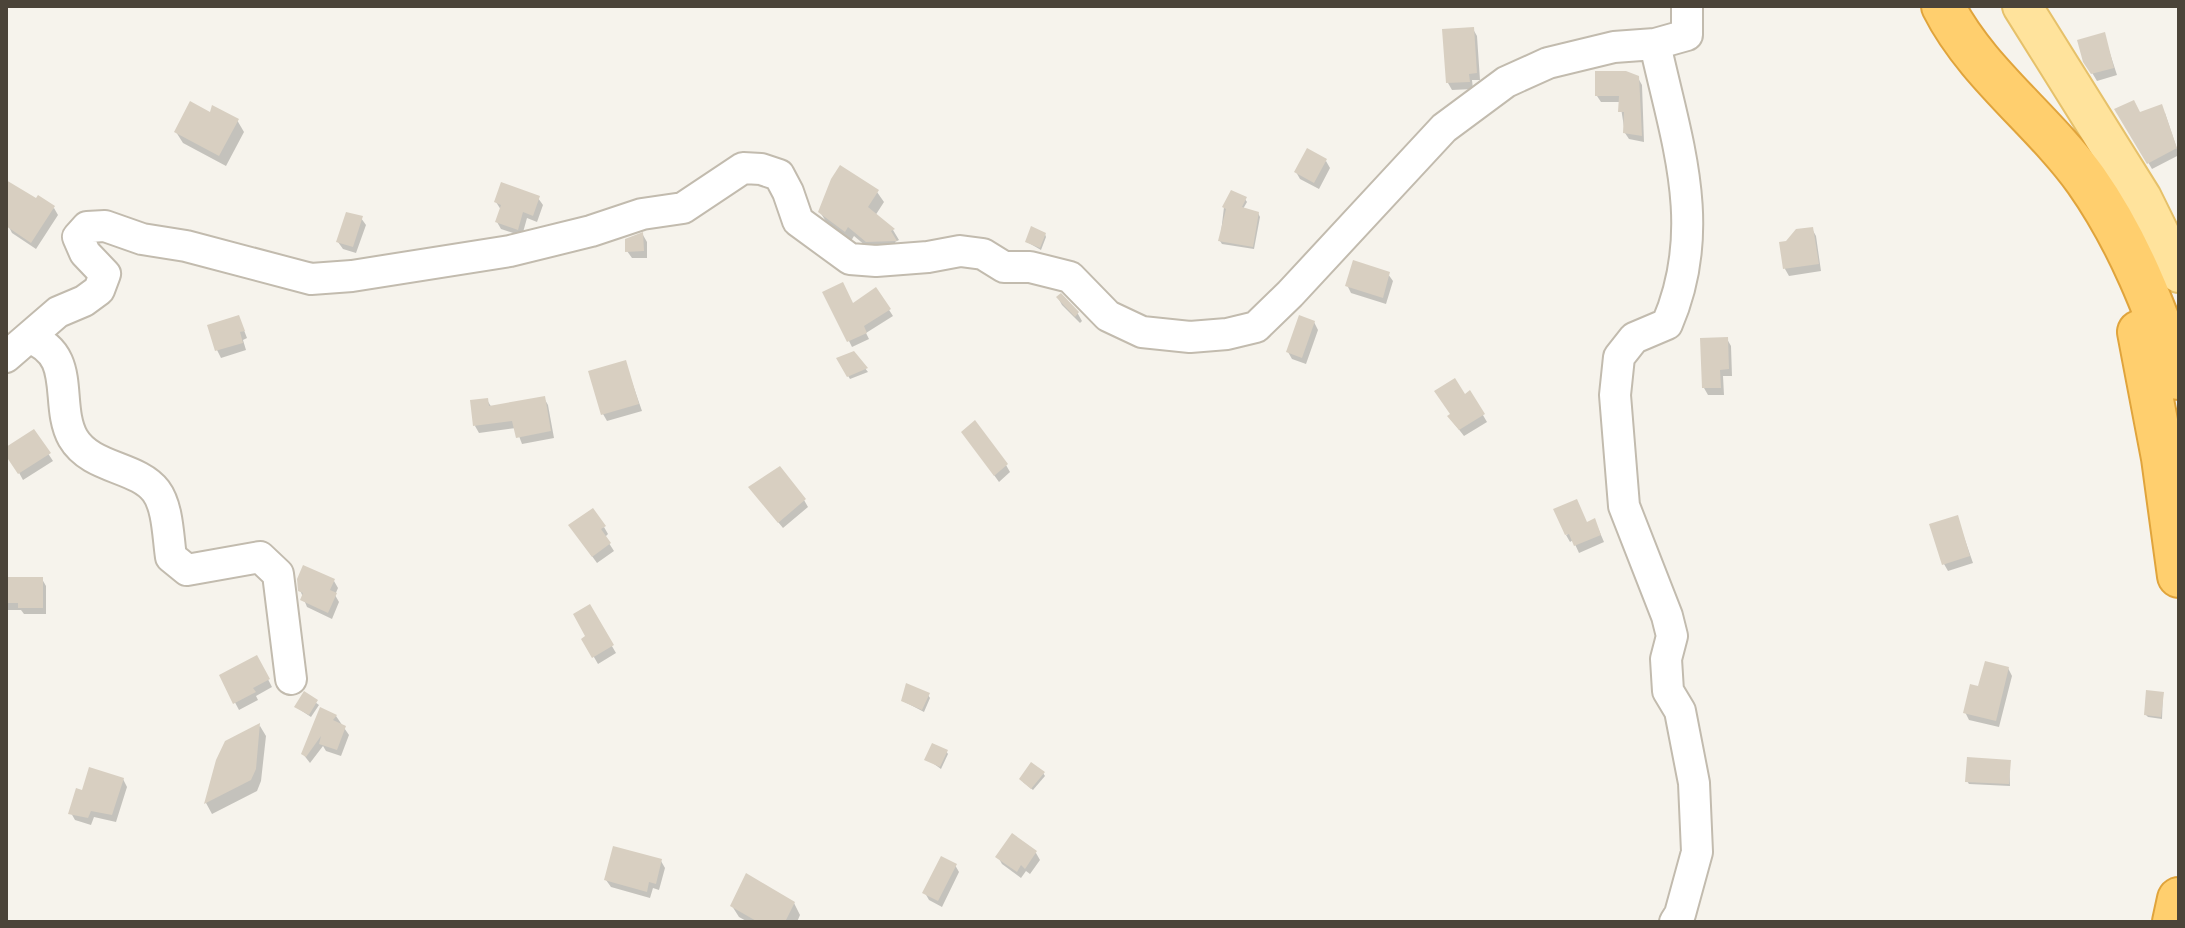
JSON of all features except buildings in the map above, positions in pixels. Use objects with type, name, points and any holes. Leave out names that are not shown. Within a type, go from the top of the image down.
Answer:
[{"type":"highway","points":[[1943,6],[1957,32],[2085,179],[2108,215],[2148,290],[2174,363],[2179,411]]},
{"type":"highway","points":[[2108,215],[2147,363],[2179,576]]},
{"type":"highway","points":[[2174,922],[2179,899]]},
{"type":"main road","points":[[2022,6],[2142,198],[2179,273]]},
{"type":"street","points":[[18,348],[58,312],[84,301],[99,290],[105,274],[85,253],[78,237],[87,227],[105,226],[142,239],[186,246],[311,279],[352,276],[510,251],[591,231],[642,214],[683,208],[743,168],[761,169],[779,175],[798,221],[850,259],[876,261],[960,251],[983,254],[1004,267],[1030,267],[1070,277],[1108,316],[1142,332],[1190,337],[1227,334],[1256,327],[1444,128],[1506,82],[1548,63],[1614,47],[1655,44],[1687,35],[1687,6]]},
{"type":"street","points":[[1655,44],[1685,174],[1688,214],[1683,276],[1667,324],[1634,338],[1619,357],[1615,395],[1624,506],[1656,583],[1672,636],[1666,659],[1668,691],[1680,711],[1694,783],[1697,852],[1675,922]]},
{"type":"street","points":[[18,348],[41,342],[56,357],[61,371],[66,418],[74,440],[89,455],[141,479],[155,490],[163,506],[171,557],[187,570],[260,557],[278,574],[291,679]]}]
